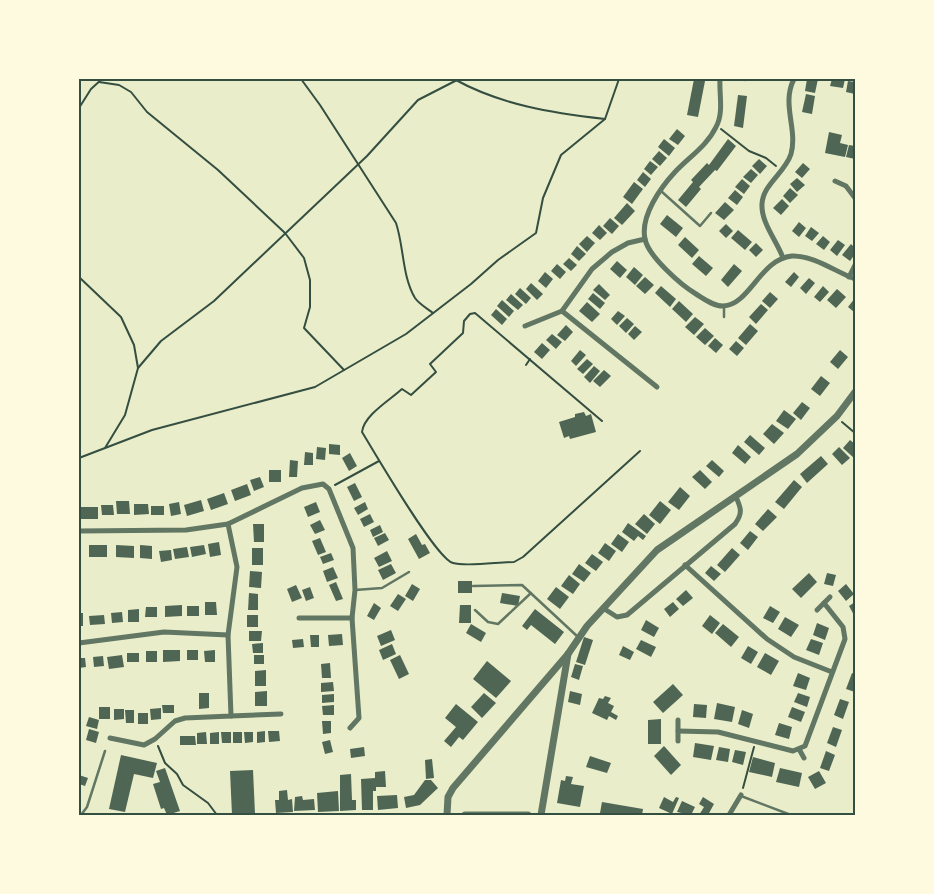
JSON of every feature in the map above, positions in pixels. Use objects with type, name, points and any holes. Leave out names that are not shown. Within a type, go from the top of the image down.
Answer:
[{"type":"street","points":[[720,79],[720,112],[717,127],[703,146],[675,172],[660,190],[649,214],[645,239],[659,262],[693,292],[711,303],[724,306],[737,301],[769,266],[782,258],[793,256],[808,258],[855,279]]},
{"type":"street","points":[[782,258],[764,218],[762,203],[767,188],[782,171],[791,154],[788,100],[794,79]]},
{"type":"street","points":[[834,181],[846,186],[855,198]]},
{"type":"street","points":[[525,326],[562,312],[592,269],[612,252],[628,243],[645,239]]},
{"type":"street","points":[[849,277],[855,265]]},
{"type":"street","points":[[562,312],[657,387]]},
{"type":"street","points":[[447,815],[448,797],[453,788],[568,654],[578,637],[657,550],[683,530],[736,497],[797,454],[837,416],[855,392]]},
{"type":"street","points":[[79,531],[186,530],[228,524],[302,488],[323,484],[329,489],[353,548],[356,590],[352,618],[359,718],[350,728]]},
{"type":"street","points":[[603,608],[616,617],[627,615],[735,524],[741,516],[741,507],[736,497]]},
{"type":"street","points":[[228,524],[237,567],[228,635],[231,716]]},
{"type":"street","points":[[685,565],[767,638],[794,657],[832,672]]},
{"type":"street","points":[[817,610],[830,597]]},
{"type":"street","points":[[678,731],[718,732],[793,751],[799,749],[809,740],[845,639],[843,627],[824,603]]},
{"type":"street","points":[[299,618],[352,618]]},
{"type":"street","points":[[79,643],[164,632],[228,635]]},
{"type":"street","points":[[541,815],[568,654]]},
{"type":"street","points":[[110,738],[144,745],[155,739],[175,722],[185,718],[281,714]]},
{"type":"street","points":[[678,720],[678,742]]},
{"type":"street","points":[[799,749],[804,758]]},
{"type":"street","points":[[729,815],[741,795]]},
{"type":"street","points":[[465,815],[528,815]]},
{"type":"lane","points":[[660,190],[700,226],[711,213]]},
{"type":"lane","points":[[724,306],[724,317]]},
{"type":"lane","points":[[356,590],[382,588],[409,572]]},
{"type":"lane","points":[[473,586],[522,585],[578,637]]},
{"type":"lane","points":[[475,610],[488,622],[498,624],[531,593]]},
{"type":"lane","points":[[81,815],[87,807],[105,751]]},
{"type":"lane","points":[[741,795],[741,797],[791,815]]},
{"type":"path","points":[[79,108],[102,79]]},
{"type":"path","points":[[301,79],[396,223],[402,243],[406,271],[416,299],[433,313]]},
{"type":"path","points":[[105,448],[125,414],[138,368],[161,341],[214,301],[358,164],[418,100],[456,79],[497,98],[550,113],[605,119]]},
{"type":"path","points":[[79,458],[152,430],[315,387],[406,334],[498,260],[536,233],[543,198],[561,155],[605,119],[619,79]]},
{"type":"path","points":[[99,82],[119,85],[131,92],[146,112],[218,170],[285,233],[304,258],[310,280],[310,307],[304,328],[344,370]]},
{"type":"path","points":[[717,127],[724,130],[749,151],[766,158],[782,171]]},
{"type":"path","points":[[79,277],[121,317],[134,345],[138,368]]},
{"type":"path","points":[[602,421],[475,313],[470,314],[464,320],[463,333],[430,364],[436,372],[411,395],[402,389],[365,424],[362,432],[444,558],[453,564],[514,562],[594,495],[640,451]]},
{"type":"path","points":[[526,365],[530,359]]},
{"type":"path","points":[[837,416],[855,433]]},
{"type":"path","points":[[329,489],[380,460]]},
{"type":"path","points":[[155,739],[165,763],[177,774],[184,786],[208,803],[217,815]]},
{"type":"path","points":[[741,795],[745,796],[747,792],[742,790],[755,742]]},
{"type":"building","points":[[694,79],[703,79],[705,81],[698,117],[687,115]]},
{"type":"building","points":[[807,79],[818,79],[815,93],[805,91]]},
{"type":"building","points":[[832,79],[845,79],[843,88],[830,86]]},
{"type":"building","points":[[848,81],[855,82],[855,94],[846,92]]},
{"type":"building","points":[[806,94],[815,96],[812,114],[802,112]]},
{"type":"building","points":[[738,95],[747,96],[743,128],[734,126]]},
{"type":"building","points":[[677,129],[685,136],[678,145],[669,139]]},
{"type":"building","points":[[829,132],[842,135],[840,143],[848,145],[845,157],[825,153]]},
{"type":"building","points":[[664,139],[675,148],[669,156],[658,147]]},
{"type":"building","points":[[728,139],[736,146],[717,171],[715,170],[699,187],[701,189],[686,207],[678,200],[693,182],[691,180],[707,163],[709,165]]},
{"type":"building","points":[[849,145],[855,146],[855,159],[846,157]]},
{"type":"building","points":[[659,151],[667,158],[660,166],[652,159]]},
{"type":"building","points":[[759,159],[767,166],[760,174],[752,166]]},
{"type":"building","points":[[650,161],[658,167],[651,175],[644,169]]},
{"type":"building","points":[[803,163],[810,169],[802,178],[795,172]]},
{"type":"building","points":[[751,169],[758,175],[751,183],[743,177]]},
{"type":"building","points":[[643,172],[651,179],[645,187],[637,180]]},
{"type":"building","points":[[797,178],[805,185],[797,192],[790,184]]},
{"type":"building","points":[[742,179],[750,186],[744,194],[735,187]]},
{"type":"building","points":[[634,182],[643,189],[632,204],[623,197]]},
{"type":"building","points":[[790,188],[798,195],[790,203],[783,196]]},
{"type":"building","points":[[735,190],[743,197],[737,205],[728,198]]},
{"type":"building","points":[[782,199],[789,206],[781,215],[773,208]]},
{"type":"building","points":[[725,202],[734,210],[724,220],[715,213]]},
{"type":"building","points":[[627,203],[635,211],[622,225],[614,218]]},
{"type":"building","points":[[667,215],[683,228],[676,237],[660,224]]},
{"type":"building","points":[[610,218],[619,226],[612,234],[603,226]]},
{"type":"building","points":[[799,222],[806,228],[799,237],[792,231]]},
{"type":"building","points":[[726,224],[733,231],[726,238],[719,231]]},
{"type":"building","points":[[599,225],[607,233],[600,240],[592,233]]},
{"type":"building","points":[[811,227],[819,233],[812,241],[805,236]]},
{"type":"building","points":[[738,230],[752,242],[745,250],[731,238]]},
{"type":"building","points":[[587,236],[595,243],[587,252],[579,244]]},
{"type":"building","points":[[823,236],[830,242],[824,250],[816,244]]},
{"type":"building","points":[[685,237],[699,250],[692,258],[678,245]]},
{"type":"building","points":[[838,240],[845,245],[837,256],[830,250]]},
{"type":"building","points":[[756,243],[763,250],[756,257],[749,250]]},
{"type":"building","points":[[851,244],[855,248],[855,254],[850,261],[842,255]]},
{"type":"building","points":[[577,246],[586,254],[579,261],[571,254]]},
{"type":"building","points":[[699,256],[713,268],[706,276],[692,264]]},
{"type":"building","points":[[569,258],[577,265],[571,271],[563,264]]},
{"type":"building","points":[[617,261],[627,270],[620,278],[610,269]]},
{"type":"building","points":[[557,264],[566,272],[560,279],[551,271]]},
{"type":"building","points":[[734,264],[742,271],[728,287],[721,280]]},
{"type":"building","points":[[634,267],[643,275],[635,285],[626,277]]},
{"type":"building","points":[[545,272],[553,279],[546,288],[538,281]]},
{"type":"building","points":[[794,272],[799,277],[791,287],[785,282]]},
{"type":"building","points":[[645,277],[654,285],[645,294],[636,286]]},
{"type":"building","points":[[809,278],[815,283],[806,294],[800,288]]},
{"type":"building","points":[[531,283],[543,294],[537,300],[526,289]]},
{"type":"building","points":[[599,284],[610,295],[605,300],[593,290]]},
{"type":"building","points":[[661,286],[676,299],[670,307],[655,293]]},
{"type":"building","points":[[823,286],[829,292],[820,302],[814,297]]},
{"type":"building","points":[[520,288],[531,298],[526,304],[515,294]]},
{"type":"building","points":[[837,289],[846,297],[836,308],[827,300]]},
{"type":"building","points":[[770,292],[778,299],[770,308],[762,301]]},
{"type":"building","points":[[593,293],[605,303],[600,309],[588,299]]},
{"type":"building","points":[[511,294],[523,305],[518,310],[506,300]]},
{"type":"building","points":[[855,298],[855,311],[854,312],[848,307]]},
{"type":"building","points":[[502,300],[514,311],[509,317],[497,306]]},
{"type":"building","points":[[679,301],[693,314],[686,322],[672,309]]},
{"type":"building","points":[[587,302],[600,314],[592,322],[579,311]]},
{"type":"building","points":[[761,304],[768,310],[756,324],[749,317]]},
{"type":"building","points":[[496,309],[507,319],[502,325],[491,315]]},
{"type":"building","points":[[618,311],[625,316],[617,325],[611,319]]},
{"type":"building","points":[[695,317],[704,324],[694,335],[685,327]]},
{"type":"building","points":[[627,318],[634,324],[626,333],[619,326]]},
{"type":"building","points":[[750,324],[758,331],[746,345],[738,338]]},
{"type":"building","points":[[566,325],[573,332],[565,341],[557,335]]},
{"type":"building","points":[[635,326],[642,332],[634,340],[628,334]]},
{"type":"building","points":[[705,328],[714,336],[705,345],[696,337]]},
{"type":"building","points":[[552,334],[562,342],[556,349],[546,340]]},
{"type":"building","points":[[715,338],[723,345],[716,353],[708,346]]},
{"type":"building","points":[[736,341],[744,348],[737,356],[729,349]]},
{"type":"building","points":[[542,343],[550,350],[542,359],[534,352]]},
{"type":"building","points":[[580,350],[586,355],[576,366],[571,361]]},
{"type":"building","points":[[840,350],[848,357],[838,369],[830,362]]},
{"type":"building","points":[[587,359],[593,364],[583,374],[577,369]]},
{"type":"building","points":[[594,366],[600,371],[590,383],[584,377]]},
{"type":"building","points":[[604,370],[611,376],[600,387],[593,381]]},
{"type":"building","points":[[821,376],[830,383],[820,396],[811,389]]},
{"type":"building","points":[[802,402],[810,408],[801,420],[793,413]]},
{"type":"building","points":[[784,410],[796,419],[788,429],[776,421]]},
{"type":"building","points":[[584,412],[586,416],[591,414],[596,432],[570,439],[569,436],[564,438],[559,422]]},
{"type":"building","points":[[772,424],[784,433],[774,444],[763,434]]},
{"type":"building","points":[[750,435],[765,448],[759,455],[744,442]]},
{"type":"building","points":[[850,440],[855,444],[855,459],[843,448]]},
{"type":"building","points":[[329,444],[340,445],[340,455],[329,454]]},
{"type":"building","points":[[738,445],[751,457],[745,464],[732,453]]},
{"type":"building","points":[[317,447],[326,448],[325,460],[316,459]]},
{"type":"building","points":[[839,447],[850,458],[842,465],[832,454]]},
{"type":"building","points":[[305,452],[313,453],[313,465],[304,465]]},
{"type":"building","points":[[350,453],[357,466],[349,471],[342,458]]},
{"type":"building","points":[[821,456],[828,464],[807,483],[800,474]]},
{"type":"building","points":[[290,460],[298,461],[297,477],[289,477]]},
{"type":"building","points":[[712,460],[724,471],[719,477],[706,466]]},
{"type":"building","points":[[269,470],[281,470],[281,482],[269,482]]},
{"type":"building","points":[[700,470],[712,482],[705,489],[692,477]]},
{"type":"building","points":[[260,477],[264,487],[254,491],[250,480]]},
{"type":"building","points":[[794,480],[802,487],[784,509],[775,502]]},
{"type":"building","points":[[355,483],[362,497],[354,501],[347,487]]},
{"type":"building","points":[[247,484],[251,495],[235,501],[231,490]]},
{"type":"building","points":[[680,487],[690,496],[679,510],[668,502]]},
{"type":"building","points":[[224,493],[228,504],[211,510],[207,499]]},
{"type":"building","points":[[201,500],[204,511],[187,516],[184,505]]},
{"type":"building","points":[[116,501],[129,501],[130,514],[117,514]]},
{"type":"building","points":[[660,501],[671,510],[660,524],[649,515]]},
{"type":"building","points":[[179,502],[181,514],[171,516],[169,504]]},
{"type":"building","points":[[316,502],[320,512],[308,517],[304,507]]},
{"type":"building","points":[[365,502],[368,509],[358,515],[354,508]]},
{"type":"building","points":[[134,504],[148,504],[149,514],[134,515]]},
{"type":"building","points":[[101,505],[113,505],[114,515],[102,515]]},
{"type":"building","points":[[151,506],[164,506],[164,515],[151,515]]},
{"type":"building","points":[[80,507],[98,507],[98,519],[80,519]]},
{"type":"building","points":[[768,509],[777,517],[763,531],[755,524]]},
{"type":"building","points":[[370,514],[374,522],[364,527],[360,519]]},
{"type":"building","points":[[644,514],[655,524],[647,534],[635,524]]},
{"type":"building","points":[[320,520],[325,530],[315,534],[310,525]]},
{"type":"building","points":[[628,523],[646,536],[643,540],[638,536],[634,541],[622,532]]},
{"type":"building","points":[[253,524],[264,524],[264,542],[254,542]]},
{"type":"building","points":[[380,525],[383,532],[373,537],[370,530]]},
{"type":"building","points":[[750,531],[758,537],[748,550],[740,543]]},
{"type":"building","points":[[385,533],[389,540],[378,546],[374,538]]},
{"type":"building","points":[[416,534],[422,545],[425,544],[430,553],[419,559],[408,539]]},
{"type":"building","points":[[618,534],[629,542],[622,552],[611,544]]},
{"type":"building","points":[[320,538],[326,552],[318,555],[312,541]]},
{"type":"building","points":[[219,542],[221,555],[210,557],[208,544]]},
{"type":"building","points":[[605,543],[616,551],[609,561],[598,553]]},
{"type":"building","points":[[89,545],[107,545],[107,557],[89,557]]},
{"type":"building","points":[[116,545],[134,546],[134,558],[116,557]]},
{"type":"building","points":[[140,545],[152,546],[152,559],[140,558]]},
{"type":"building","points":[[204,545],[206,554],[192,557],[190,547]]},
{"type":"building","points":[[187,547],[189,557],[175,559],[173,549]]},
{"type":"building","points":[[252,548],[263,548],[263,565],[252,565]]},
{"type":"building","points":[[732,548],[740,555],[725,572],[717,565]]},
{"type":"building","points":[[171,550],[172,560],[161,562],[159,551]]},
{"type":"building","points":[[387,551],[392,561],[379,567],[374,558]]},
{"type":"building","points":[[331,553],[334,560],[323,564],[320,557]]},
{"type":"building","points":[[592,554],[603,562],[596,571],[585,563]]},
{"type":"building","points":[[391,564],[396,573],[383,580],[378,570]]},
{"type":"building","points":[[579,564],[591,573],[584,582],[572,574]]},
{"type":"building","points":[[711,566],[721,574],[714,581],[705,573]]},
{"type":"building","points":[[333,567],[338,578],[327,582],[323,571]]},
{"type":"building","points":[[250,571],[262,572],[261,588],[249,587]]},
{"type":"building","points":[[809,573],[817,582],[801,598],[792,589]]},
{"type":"building","points":[[827,573],[836,575],[833,586],[824,584]]},
{"type":"building","points":[[569,575],[580,584],[573,594],[561,586]]},
{"type":"building","points":[[458,581],[472,581],[472,593],[458,593]]},
{"type":"building","points":[[336,582],[343,599],[336,601],[329,585]]},
{"type":"building","points":[[412,584],[420,589],[413,601],[405,596]]},
{"type":"building","points":[[846,584],[854,594],[846,601],[838,591]]},
{"type":"building","points":[[296,585],[302,598],[292,602],[287,589]]},
{"type":"building","points":[[310,587],[314,598],[306,601],[302,590]]},
{"type":"building","points":[[556,587],[569,597],[560,609],[547,599]]},
{"type":"building","points":[[686,590],[693,598],[683,606],[676,599]]},
{"type":"building","points":[[249,593],[258,594],[258,610],[248,610]]},
{"type":"building","points":[[502,593],[520,596],[518,606],[500,603]]},
{"type":"building","points":[[398,594],[406,599],[398,611],[390,606]]},
{"type":"building","points":[[205,602],[216,602],[217,615],[205,615]]},
{"type":"building","points":[[673,602],[679,609],[670,617],[664,609]]},
{"type":"building","points":[[855,602],[855,617],[849,606]]},
{"type":"building","points":[[374,603],[381,608],[374,620],[367,616]]},
{"type":"building","points":[[182,605],[182,616],[165,617],[165,606]]},
{"type":"building","points":[[460,605],[471,605],[471,623],[459,623]]},
{"type":"building","points":[[187,606],[199,606],[199,616],[187,616]]},
{"type":"building","points":[[770,606],[780,612],[773,623],[763,618]]},
{"type":"building","points":[[146,607],[157,607],[157,617],[145,617]]},
{"type":"building","points":[[139,609],[139,622],[128,622],[128,610]]},
{"type":"building","points":[[535,609],[564,632],[555,644],[531,625],[527,630],[522,626]]},
{"type":"building","points":[[122,612],[123,622],[112,623],[111,613]]},
{"type":"building","points":[[79,613],[83,613],[83,626],[79,626]]},
{"type":"building","points":[[104,615],[105,624],[90,625],[89,616]]},
{"type":"building","points":[[247,615],[258,615],[258,627],[247,627]]},
{"type":"building","points":[[710,615],[720,623],[712,634],[702,626]]},
{"type":"building","points":[[785,617],[799,625],[791,637],[778,629]]},
{"type":"building","points":[[646,620],[659,628],[654,637],[641,630]]},
{"type":"building","points":[[817,623],[829,628],[825,640],[813,635]]},
{"type":"building","points":[[471,624],[486,633],[481,642],[466,633]]},
{"type":"building","points":[[723,624],[739,637],[731,647],[715,633]]},
{"type":"building","points":[[391,630],[395,640],[381,646],[377,636]]},
{"type":"building","points":[[249,631],[262,631],[261,641],[249,641]]},
{"type":"building","points":[[342,634],[343,645],[329,646],[328,635]]},
{"type":"building","points":[[310,635],[319,635],[319,647],[311,647]]},
{"type":"building","points":[[584,637],[593,640],[585,665],[576,662]]},
{"type":"building","points":[[303,639],[304,647],[293,648],[292,640]]},
{"type":"building","points":[[811,639],[823,643],[819,655],[806,650]]},
{"type":"building","points":[[641,640],[656,647],[651,657],[636,649]]},
{"type":"building","points":[[263,643],[263,653],[253,653],[252,644]]},
{"type":"building","points":[[392,644],[396,654],[383,660],[379,650]]},
{"type":"building","points":[[623,646],[634,652],[630,660],[619,655]]},
{"type":"building","points":[[748,646],[758,652],[751,664],[741,658]]},
{"type":"building","points":[[163,650],[180,650],[180,661],[163,662]]},
{"type":"building","points":[[187,650],[198,650],[198,660],[187,660]]},
{"type":"building","points":[[215,650],[215,662],[205,662],[204,651]]},
{"type":"building","points":[[146,651],[157,651],[157,662],[146,662]]},
{"type":"building","points":[[127,653],[139,653],[139,662],[127,662]]},
{"type":"building","points":[[765,653],[779,661],[771,675],[757,667]]},
{"type":"building","points":[[122,655],[124,667],[109,669],[107,657]]},
{"type":"building","points":[[254,655],[264,655],[264,664],[254,664]]},
{"type":"building","points":[[400,655],[409,674],[399,679],[390,660]]},
{"type":"building","points":[[103,656],[104,666],[94,667],[93,657]]},
{"type":"building","points":[[79,658],[85,658],[86,667],[79,668]]},
{"type":"building","points":[[487,661],[511,681],[496,698],[473,679]]},
{"type":"building","points":[[330,663],[331,678],[322,678],[321,664]]},
{"type":"building","points":[[575,664],[583,666],[579,680],[571,677]]},
{"type":"building","points":[[266,670],[266,686],[255,686],[255,671]]},
{"type":"building","points":[[798,673],[810,678],[806,690],[793,686]]},
{"type":"building","points":[[852,673],[855,674],[855,692],[846,689]]},
{"type":"building","points":[[333,682],[334,691],[321,692],[321,683]]},
{"type":"building","points":[[673,684],[683,695],[663,713],[653,702]]},
{"type":"building","points":[[267,691],[267,706],[255,706],[255,692]]},
{"type":"building","points":[[570,691],[582,694],[580,705],[568,702]]},
{"type":"building","points":[[199,693],[209,693],[209,708],[199,709]]},
{"type":"building","points":[[484,693],[496,703],[482,718],[471,707]]},
{"type":"building","points":[[798,693],[810,697],[807,707],[794,702]]},
{"type":"building","points":[[334,694],[334,702],[322,703],[322,695]]},
{"type":"building","points":[[605,696],[611,698],[608,703],[614,706],[611,712],[618,716],[616,720],[609,716],[607,720],[592,713],[599,698],[603,699]]},
{"type":"building","points":[[840,699],[849,702],[843,719],[834,715]]},
{"type":"building","points":[[717,703],[735,707],[732,722],[714,719]]},
{"type":"building","points":[[456,704],[478,722],[463,740],[459,737],[451,747],[444,741],[456,727],[445,718]]},
{"type":"building","points":[[694,704],[707,705],[706,718],[693,717]]},
{"type":"building","points":[[162,705],[174,705],[174,713],[163,713]]},
{"type":"building","points":[[334,705],[334,715],[323,715],[322,706]]},
{"type":"building","points":[[99,707],[110,707],[110,719],[99,719]]},
{"type":"building","points":[[792,707],[805,712],[801,722],[788,717]]},
{"type":"building","points":[[161,708],[161,719],[151,720],[150,709]]},
{"type":"building","points":[[114,709],[124,709],[124,719],[114,720]]},
{"type":"building","points":[[125,710],[134,710],[134,723],[126,723]]},
{"type":"building","points":[[742,710],[753,714],[749,728],[738,724]]},
{"type":"building","points":[[138,713],[148,713],[148,724],[138,724]]},
{"type":"building","points":[[89,717],[99,720],[97,729],[86,726]]},
{"type":"building","points":[[661,719],[661,744],[648,744],[648,720]]},
{"type":"building","points":[[322,721],[331,721],[331,733],[323,734]]},
{"type":"building","points":[[779,723],[792,727],[789,739],[775,735]]},
{"type":"building","points":[[833,727],[842,730],[836,747],[827,743]]},
{"type":"building","points":[[89,729],[99,732],[96,743],[86,740]]},
{"type":"building","points":[[265,731],[265,742],[257,743],[257,732]]},
{"type":"building","points":[[268,731],[279,731],[280,741],[269,742]]},
{"type":"building","points":[[206,732],[207,744],[197,744],[197,733]]},
{"type":"building","points":[[219,732],[219,744],[210,744],[210,733]]},
{"type":"building","points":[[221,732],[231,732],[231,743],[222,743]]},
{"type":"building","points":[[233,732],[242,732],[242,743],[233,743]]},
{"type":"building","points":[[244,732],[253,732],[253,742],[245,743]]},
{"type":"building","points":[[180,736],[195,736],[196,745],[180,745]]},
{"type":"building","points":[[330,740],[333,752],[325,754],[322,742]]},
{"type":"building","points":[[695,743],[714,746],[711,760],[693,757]]},
{"type":"building","points":[[664,746],[681,765],[671,775],[654,756]]},
{"type":"building","points":[[364,747],[365,756],[351,758],[350,749]]},
{"type":"building","points":[[719,747],[730,749],[728,762],[716,760]]},
{"type":"building","points":[[735,750],[746,752],[743,765],[732,762]]},
{"type":"building","points":[[826,751],[835,755],[829,771],[820,768]]},
{"type":"building","points":[[121,755],[157,763],[153,778],[134,774],[125,812],[109,809]]},
{"type":"building","points":[[590,756],[611,763],[607,773],[586,767]]},
{"type":"building","points":[[753,757],[775,763],[772,777],[749,772]]},
{"type":"building","points":[[432,759],[434,778],[426,779],[425,760]]},
{"type":"building","points":[[165,768],[180,811],[167,815],[164,808],[161,809],[153,784],[160,782],[156,771]]},
{"type":"building","points":[[780,768],[802,773],[799,787],[776,782]]},
{"type":"building","points":[[253,770],[255,814],[232,815],[230,771]]},
{"type":"building","points":[[385,771],[386,787],[376,787],[376,791],[373,791],[373,810],[362,810],[361,779],[375,778],[375,772]]},
{"type":"building","points":[[819,771],[826,783],[815,789],[808,777]]},
{"type":"building","points":[[351,774],[352,800],[356,800],[356,810],[340,811],[340,775]]},
{"type":"building","points":[[79,775],[88,778],[85,786],[79,784]]},
{"type":"building","points":[[566,776],[573,777],[571,784],[584,786],[580,807],[557,803],[561,780],[565,781]]},
{"type":"building","points":[[425,780],[431,780],[438,788],[420,805],[406,808],[404,797],[414,795]]},
{"type":"building","points":[[287,790],[288,800],[292,799],[293,812],[276,813],[275,800],[279,800],[279,791]]},
{"type":"building","points":[[338,791],[339,811],[318,812],[317,793]]},
{"type":"building","points":[[397,795],[398,808],[378,810],[377,796]]},
{"type":"building","points":[[302,796],[303,800],[314,799],[315,810],[294,811],[295,797]]},
{"type":"building","points":[[664,797],[673,802],[676,797],[679,798],[672,814],[659,808]]},
{"type":"building","points":[[703,797],[714,804],[708,815],[699,815],[704,807],[699,804]]},
{"type":"building","points":[[682,801],[695,807],[691,815],[677,812]]},
{"type":"building","points":[[602,802],[643,809],[642,815],[600,813]]}]
